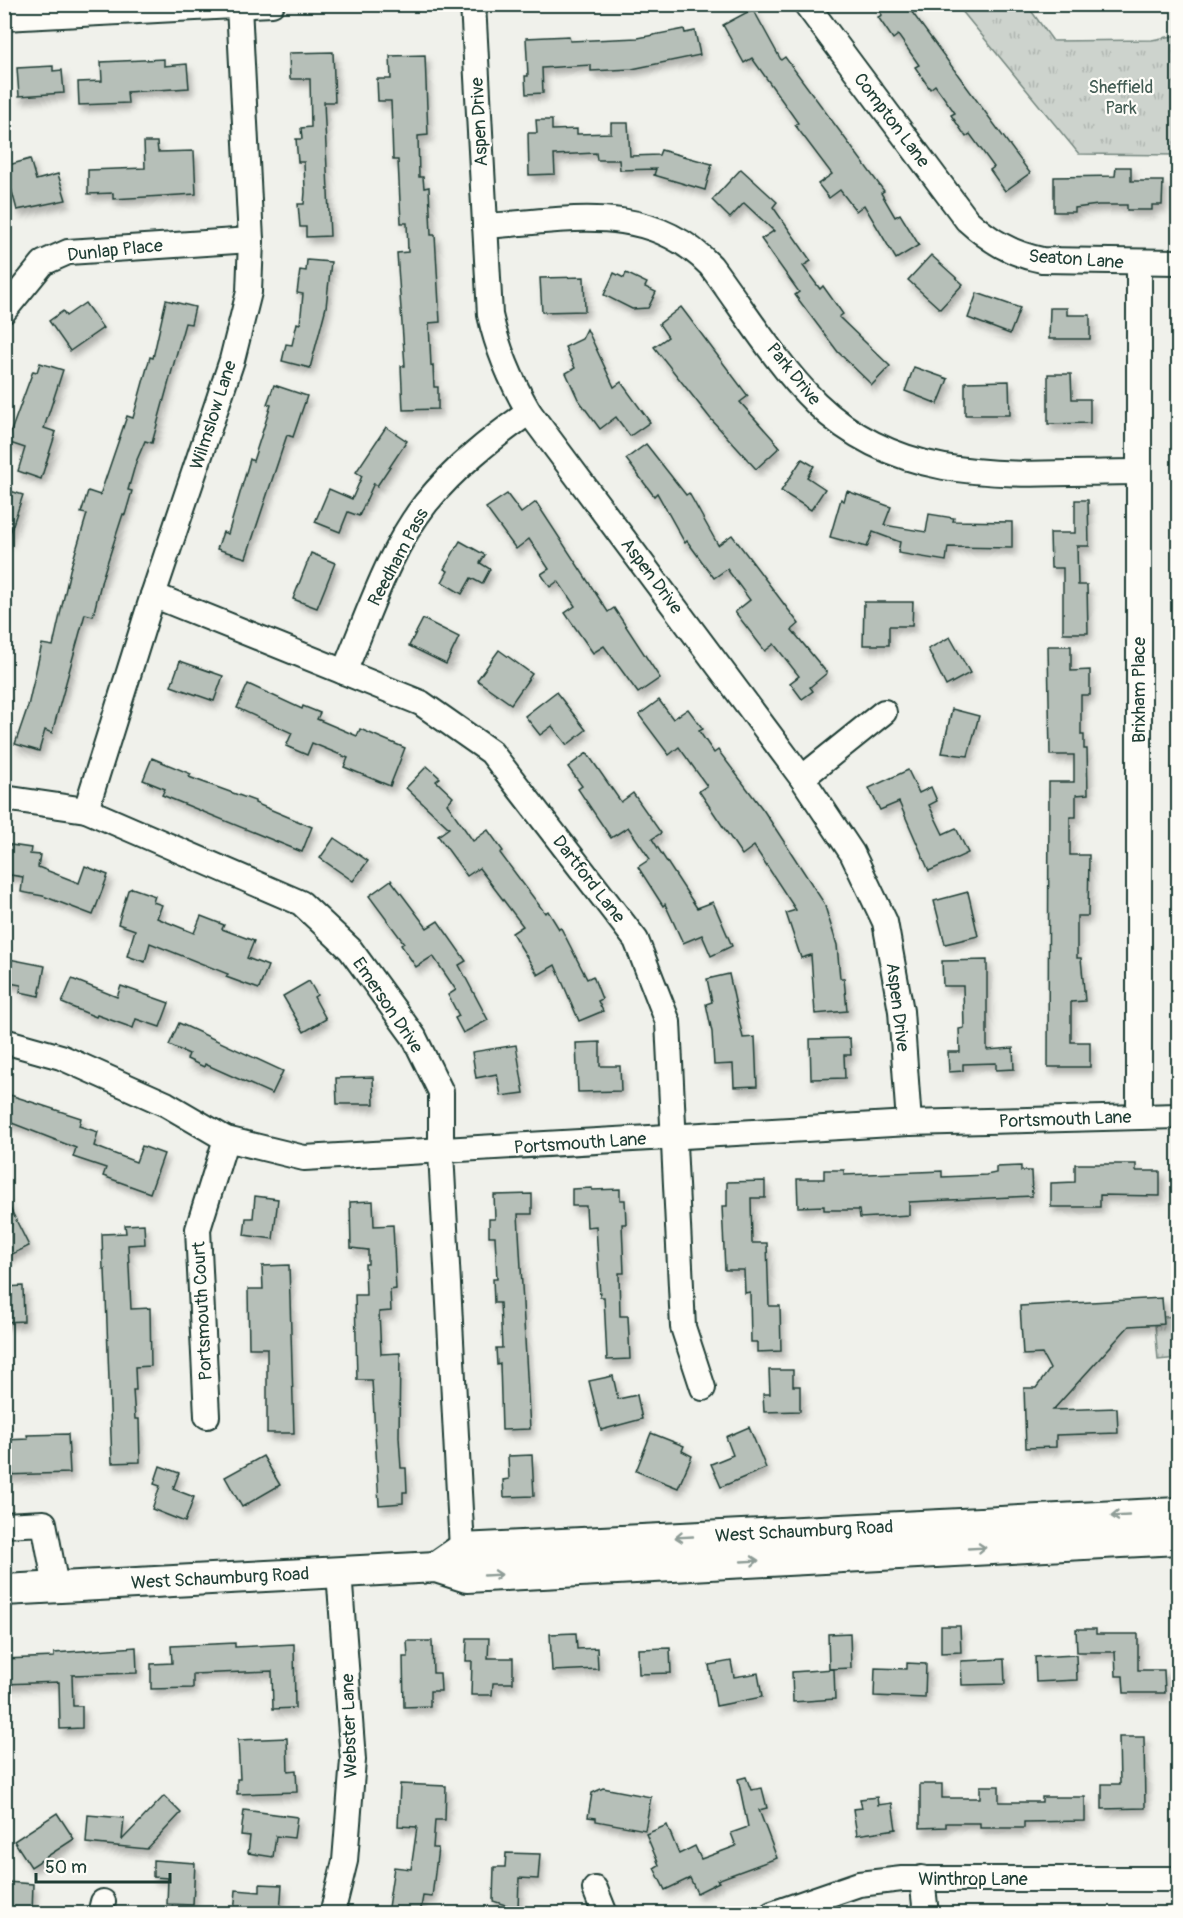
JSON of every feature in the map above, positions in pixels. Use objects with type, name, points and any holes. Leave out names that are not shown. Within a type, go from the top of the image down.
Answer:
[{"type":"main road","name":"West Schaumburg Road","points":[[462,1549],[1179,1513]]},
{"type":"main road","name":"West Schaumburg Road","points":[[4,1590],[436,1567],[467,1577],[918,1551],[1179,1539]]},
{"type":"main road","points":[[436,1567],[462,1549]]},
{"type":"street","points":[[4,18],[272,4]]},
{"type":"street","name":"Aspen Drive","points":[[473,4],[490,315],[511,382],[529,412],[802,778],[852,853],[885,922],[901,1011],[909,1123]]},
{"type":"street","name":"Compton Lane","points":[[806,4],[967,220],[980,233]]},
{"type":"street","name":"Wilmslow Lane","points":[[86,810],[153,595],[243,325],[249,292],[251,240],[239,6]]},
{"type":"street","name":"Park Drive","points":[[485,226],[617,220],[649,225],[670,234],[691,248],[711,266],[814,401],[853,433],[890,453],[934,466],[965,471],[1139,472]]},
{"type":"street","name":"Seaton Lane","points":[[980,233],[1005,249],[1042,260],[1179,262]]},
{"type":"street","name":"Dunlap Place","points":[[4,311],[43,263],[68,252],[251,240]]},
{"type":"street","name":"Brixham Place","points":[[1139,262],[1139,1117]]},
{"type":"street","name":"Reedham Pass","points":[[344,672],[385,577],[425,505],[482,445],[529,412]]},
{"type":"street","name":"Dartford Lane","points":[[153,595],[421,703],[491,752],[636,940],[668,1022],[683,1327],[703,1389]]},
{"type":"street","points":[[802,778],[884,712]]},
{"type":"street","name":"Emerson Drive","points":[[4,798],[86,810],[301,903],[342,942],[414,1037],[441,1092],[441,1152],[462,1549]]},
{"type":"street","name":"Portsmouth Lane","points":[[4,1041],[61,1057],[165,1104],[226,1139],[303,1158],[441,1152],[909,1123],[1179,1116]]},
{"type":"street","name":"Portsmouth Court","points":[[207,1416],[198,1229],[226,1139]]},
{"type":"street","points":[[4,1526],[44,1523],[56,1587]]},
{"type":"street","points":[[918,1551],[931,1525]]},
{"type":"street","name":"Webster Lane","points":[[332,1914],[345,1862],[354,1761],[339,1572]]},
{"type":"street","points":[[922,1878],[926,1914]]},
{"type":"street","name":"Winthrop Lane","points":[[772,1914],[859,1884],[922,1878],[1179,1880]]},
{"type":"street","points":[[595,1889],[605,1914]]},
{"type":"green space","name":"Sheffield Park","points":[[957,5],[1027,5],[1053,41],[1152,40],[1178,35],[1178,155],[1079,154]]},
{"type":"green space","points":[[1178,1316],[1178,1358],[1158,1360],[1155,1325],[1163,1324],[1163,1317]]},
{"type":"building","points":[[875,4],[906,4],[1030,173],[1005,191],[990,170],[994,167],[970,134],[966,137],[951,115],[955,113],[935,85],[930,89],[915,67],[919,65],[898,35],[893,39],[878,17],[882,15]]},
{"type":"building","points":[[753,9],[781,60],[785,57],[884,191],[881,193],[895,217],[900,214],[919,245],[896,259],[864,205],[856,211],[840,190],[829,198],[818,184],[832,174],[795,125],[798,123],[752,58],[744,63],[723,25]]},
{"type":"building","points":[[684,29],[685,33],[695,31],[700,55],[632,69],[591,71],[591,65],[542,68],[543,93],[526,94],[525,76],[528,76],[526,38],[569,36],[570,41],[638,38]]},
{"type":"building","points":[[333,52],[335,102],[324,102],[330,236],[306,237],[306,227],[300,227],[298,204],[304,204],[304,162],[298,162],[296,139],[302,139],[301,128],[311,127],[310,79],[290,79],[289,53]]},
{"type":"building","points":[[425,55],[428,135],[418,136],[419,177],[423,177],[424,188],[429,187],[431,235],[435,235],[440,322],[429,323],[431,366],[433,365],[434,387],[438,387],[438,409],[403,410],[401,366],[405,366],[397,253],[408,252],[407,223],[401,223],[398,160],[393,160],[391,101],[378,101],[377,79],[391,79],[390,56]]},
{"type":"building","points":[[164,59],[164,66],[187,64],[189,88],[127,92],[128,103],[79,105],[78,82],[102,81],[101,62]]},
{"type":"building","points":[[53,66],[53,71],[62,70],[64,93],[19,96],[17,68]]},
{"type":"building","points":[[536,120],[552,120],[552,130],[577,129],[577,134],[611,133],[611,123],[628,123],[630,156],[659,155],[661,150],[712,164],[705,190],[654,175],[656,169],[620,170],[619,160],[597,160],[596,153],[554,155],[555,174],[529,175],[528,133],[537,133]]},
{"type":"building","points":[[144,142],[157,142],[158,152],[194,151],[196,194],[113,199],[113,193],[88,194],[88,170],[145,168]]},
{"type":"building","points":[[30,159],[36,180],[58,174],[66,200],[17,210],[5,166]]},
{"type":"building","points":[[1116,167],[1131,167],[1131,181],[1163,181],[1162,205],[1152,205],[1152,210],[1127,210],[1127,205],[1098,205],[1075,208],[1075,212],[1054,212],[1054,177],[1115,176]]},
{"type":"building","points":[[741,169],[777,202],[773,207],[811,261],[803,266],[820,289],[823,286],[843,314],[839,317],[890,366],[872,385],[838,352],[795,295],[799,292],[761,239],[774,231],[744,203],[730,218],[712,200]]},
{"type":"building","points":[[931,255],[963,284],[940,309],[908,280]]},
{"type":"building","points":[[307,260],[331,262],[326,307],[310,368],[282,361],[286,344],[292,345],[297,323],[300,324],[303,294],[297,293],[300,270],[306,271]]},
{"type":"building","points":[[614,273],[624,278],[626,273],[647,283],[645,287],[656,292],[648,308],[632,309],[604,295]]},
{"type":"building","points":[[584,277],[585,311],[542,312],[540,278]]},
{"type":"building","points":[[977,293],[1020,308],[1010,334],[968,318]]},
{"type":"building","points":[[166,300],[195,307],[191,324],[185,323],[152,443],[145,441],[136,462],[128,490],[132,491],[125,515],[123,514],[102,579],[93,616],[85,614],[52,733],[45,730],[39,751],[15,744],[28,706],[42,644],[53,646],[70,570],[87,514],[81,513],[88,491],[100,495],[127,416],[133,418],[150,357],[153,358]]},
{"type":"building","points":[[85,303],[103,328],[70,351],[49,321],[63,311],[66,316]]},
{"type":"building","points":[[681,307],[748,396],[740,402],[780,447],[756,469],[710,418],[654,347],[668,337],[659,324]]},
{"type":"building","points":[[1050,308],[1067,308],[1067,315],[1090,315],[1090,339],[1049,339]]},
{"type":"building","points":[[587,329],[614,387],[621,382],[650,422],[630,436],[616,417],[600,429],[578,399],[566,373],[575,368],[565,347],[582,339]]},
{"type":"building","points":[[40,363],[63,370],[44,428],[56,432],[41,479],[18,471],[25,448],[7,442],[33,371],[37,372]]},
{"type":"building","points":[[914,367],[948,379],[938,404],[905,391]]},
{"type":"building","points":[[1048,374],[1071,374],[1072,399],[1090,399],[1090,423],[1048,424]]},
{"type":"building","points":[[1009,381],[1010,415],[965,415],[965,382]]},
{"type":"building","points":[[274,385],[307,396],[293,437],[287,435],[246,558],[217,549],[223,532],[228,534],[250,459],[253,461],[271,405],[267,404]]},
{"type":"building","points":[[386,427],[407,441],[377,486],[374,483],[359,516],[348,512],[340,532],[315,522],[329,489],[352,499],[362,476],[356,472]]},
{"type":"building","points":[[646,444],[686,495],[689,493],[718,545],[732,535],[799,624],[792,630],[827,673],[810,687],[813,691],[802,699],[790,683],[799,676],[774,644],[765,651],[735,612],[750,600],[727,569],[714,578],[687,541],[685,543],[657,493],[654,496],[626,459]]},
{"type":"building","points":[[802,459],[814,466],[807,477],[825,489],[811,510],[781,491]]},
{"type":"building","points":[[4,489],[23,495],[7,542],[4,542]]},
{"type":"building","points":[[847,491],[891,507],[884,525],[926,532],[929,514],[954,518],[953,521],[1012,522],[1012,548],[948,547],[946,561],[898,553],[900,542],[873,532],[867,547],[830,537],[841,499],[844,501]]},
{"type":"building","points":[[507,494],[521,513],[536,502],[608,612],[614,608],[660,678],[638,693],[604,646],[593,653],[565,613],[575,606],[558,581],[550,587],[541,574],[549,569],[529,539],[516,549],[486,508]]},
{"type":"building","points":[[1075,500],[1088,500],[1089,546],[1077,546],[1078,585],[1087,585],[1088,633],[1063,633],[1063,568],[1051,568],[1050,533],[1075,533]]},
{"type":"building","points":[[460,541],[485,555],[480,563],[490,569],[482,584],[471,578],[462,594],[442,582],[448,571],[444,569]]},
{"type":"building","points":[[311,553],[335,563],[317,608],[293,599]]},
{"type":"building","points":[[864,602],[913,602],[912,626],[889,626],[889,645],[863,645]]},
{"type":"building","points":[[423,619],[459,637],[446,664],[409,646]]},
{"type":"building","points":[[950,637],[970,673],[946,686],[928,649]]},
{"type":"building","points":[[1048,646],[1071,646],[1071,671],[1090,670],[1090,695],[1081,695],[1081,735],[1084,735],[1084,749],[1087,749],[1088,794],[1076,795],[1076,817],[1070,817],[1070,855],[1089,855],[1088,916],[1077,916],[1077,958],[1081,958],[1085,1001],[1071,1002],[1071,1042],[1090,1042],[1090,1067],[1048,1067],[1049,782],[1074,782],[1074,755],[1050,755]]},
{"type":"building","points":[[499,650],[532,674],[511,704],[477,680]]},
{"type":"building","points":[[180,661],[223,676],[214,701],[171,686]]},
{"type":"building","points":[[248,684],[302,709],[303,706],[320,713],[317,719],[357,736],[360,729],[405,748],[390,786],[344,767],[348,758],[312,743],[307,755],[286,746],[292,733],[237,708]]},
{"type":"building","points":[[556,692],[586,730],[567,745],[552,726],[540,735],[525,716]]},
{"type":"building","points":[[659,700],[673,719],[688,709],[703,729],[699,731],[714,753],[718,750],[764,811],[824,903],[837,945],[840,978],[844,978],[847,1011],[815,1014],[811,955],[801,958],[786,913],[796,910],[754,846],[742,855],[699,791],[707,786],[679,747],[669,755],[639,715]]},
{"type":"building","points":[[952,709],[979,716],[968,756],[942,753]]},
{"type":"building","points":[[587,753],[621,802],[633,793],[661,833],[652,839],[697,908],[713,902],[732,946],[711,956],[702,935],[683,943],[665,904],[663,906],[638,867],[650,859],[628,827],[611,838],[578,789],[582,786],[568,767]]},
{"type":"building","points":[[152,758],[191,774],[189,777],[255,801],[255,803],[312,827],[302,852],[162,795],[165,789],[143,780]]},
{"type":"building","points":[[427,766],[440,778],[436,781],[453,797],[447,804],[473,841],[488,830],[503,851],[500,853],[545,913],[548,911],[559,929],[561,928],[587,979],[593,976],[602,999],[598,1001],[603,1011],[579,1021],[555,965],[538,975],[512,933],[523,926],[479,868],[467,876],[438,836],[449,828],[406,788]]},
{"type":"building","points":[[908,770],[919,793],[931,787],[937,801],[929,805],[943,834],[956,828],[968,853],[929,871],[899,802],[880,810],[869,788]]},
{"type":"building","points":[[334,838],[368,861],[353,881],[320,858]]},
{"type":"building","points":[[4,844],[31,848],[30,854],[40,855],[38,867],[79,883],[85,866],[108,875],[93,915],[43,896],[21,892],[23,877],[4,874]]},
{"type":"building","points":[[391,880],[427,928],[438,921],[466,961],[459,965],[488,1020],[463,1033],[455,1018],[459,1016],[448,995],[456,990],[433,956],[416,967],[401,945],[404,943],[369,896]]},
{"type":"building","points":[[132,888],[155,896],[153,902],[162,905],[157,918],[194,933],[201,916],[224,925],[222,929],[254,941],[247,958],[268,966],[259,989],[150,943],[145,962],[127,956],[135,930],[118,924],[128,890]]},
{"type":"building","points":[[968,892],[978,936],[945,944],[934,901]]},
{"type":"building","points":[[4,958],[45,966],[39,996],[20,992],[21,985],[4,982]]},
{"type":"building","points":[[987,960],[987,1050],[1013,1048],[1014,1069],[996,1070],[996,1063],[963,1064],[963,1071],[949,1072],[948,1052],[960,1052],[959,1029],[964,1028],[963,986],[943,986],[942,961]]},
{"type":"building","points":[[729,974],[743,1038],[755,1037],[757,1086],[734,1087],[733,1064],[714,1065],[712,1032],[706,1004],[712,1002],[707,979]]},
{"type":"building","points":[[72,979],[117,997],[121,986],[169,1003],[160,1027],[136,1019],[133,1028],[97,1015],[96,1017],[62,1003]]},
{"type":"building","points":[[309,981],[317,995],[314,997],[326,1019],[304,1032],[283,996]]},
{"type":"building","points":[[179,1023],[283,1071],[272,1094],[205,1064],[204,1067],[187,1059],[189,1054],[169,1045]]},
{"type":"building","points":[[850,1038],[851,1055],[844,1055],[845,1078],[811,1079],[810,1039]]},
{"type":"building","points":[[600,1042],[600,1066],[620,1066],[621,1091],[578,1092],[576,1043]]},
{"type":"building","points":[[516,1045],[524,1093],[501,1096],[497,1074],[476,1078],[472,1052]]},
{"type":"building","points":[[373,1077],[374,1104],[337,1104],[336,1078]]},
{"type":"building","points":[[4,1093],[81,1118],[79,1126],[98,1132],[94,1146],[136,1162],[142,1146],[164,1154],[150,1193],[103,1176],[106,1168],[73,1157],[76,1148],[4,1120]]},
{"type":"building","points":[[1075,1164],[1136,1164],[1136,1171],[1160,1171],[1160,1196],[1100,1195],[1100,1207],[1051,1207],[1051,1183],[1075,1182]]},
{"type":"building","points":[[1021,1166],[1021,1171],[1031,1171],[1032,1196],[909,1202],[909,1215],[860,1218],[859,1210],[824,1210],[824,1206],[798,1207],[797,1179],[824,1179],[824,1170],[844,1170],[844,1175],[942,1171],[942,1177],[986,1175],[996,1173],[996,1167]]},
{"type":"building","points":[[765,1181],[765,1198],[751,1198],[752,1243],[767,1243],[769,1306],[780,1306],[781,1351],[757,1352],[757,1342],[751,1342],[750,1292],[745,1293],[744,1270],[725,1270],[722,1206],[727,1206],[727,1182]]},
{"type":"building","points":[[592,1188],[592,1190],[620,1189],[620,1200],[625,1200],[626,1224],[622,1224],[624,1273],[619,1273],[620,1316],[628,1316],[630,1359],[607,1360],[604,1297],[600,1297],[596,1226],[587,1227],[586,1206],[572,1206],[572,1189]]},
{"type":"building","points":[[532,1194],[532,1214],[518,1214],[530,1429],[502,1430],[500,1364],[497,1365],[496,1348],[502,1348],[500,1303],[494,1303],[493,1279],[497,1279],[495,1236],[489,1236],[489,1219],[495,1219],[494,1195]]},
{"type":"building","points":[[4,1196],[29,1246],[4,1258]]},
{"type":"building","points":[[255,1196],[278,1199],[273,1239],[244,1235],[246,1218],[253,1218]]},
{"type":"building","points":[[373,1201],[374,1226],[393,1225],[396,1289],[390,1290],[391,1311],[379,1312],[381,1354],[400,1353],[399,1437],[401,1468],[406,1468],[407,1492],[403,1492],[403,1503],[379,1505],[372,1380],[357,1380],[355,1295],[366,1295],[365,1264],[368,1264],[368,1250],[351,1248],[350,1202]]},
{"type":"building","points":[[144,1224],[145,1244],[128,1245],[131,1309],[150,1308],[151,1366],[135,1367],[136,1390],[133,1390],[135,1419],[139,1419],[140,1462],[112,1463],[102,1234],[126,1233],[125,1225]]},
{"type":"building","points":[[289,1265],[294,1433],[267,1433],[267,1348],[249,1348],[248,1289],[263,1289],[262,1266]]},
{"type":"building","points":[[23,1286],[24,1321],[4,1322],[4,1287]]},
{"type":"building","points":[[1162,1298],[1164,1324],[1129,1326],[1053,1410],[1117,1408],[1118,1433],[1056,1435],[1056,1447],[1026,1448],[1024,1388],[1036,1388],[1050,1369],[1042,1354],[1023,1355],[1020,1306]]},
{"type":"building","points":[[769,1370],[793,1370],[793,1386],[800,1386],[800,1411],[764,1412],[763,1394],[770,1394]]},
{"type":"building","points":[[613,1376],[618,1399],[637,1395],[642,1419],[601,1430],[589,1381]]},
{"type":"building","points":[[749,1427],[766,1468],[721,1487],[711,1464],[733,1455],[726,1437]]},
{"type":"building","points":[[651,1433],[684,1446],[682,1451],[692,1456],[678,1488],[636,1471]]},
{"type":"building","points":[[68,1434],[70,1473],[4,1475],[4,1440],[28,1439],[27,1435]]},
{"type":"building","points":[[532,1455],[534,1496],[504,1497],[503,1480],[509,1479],[508,1456]]},
{"type":"building","points":[[263,1456],[280,1485],[242,1507],[225,1477]]},
{"type":"building","points":[[160,1466],[179,1473],[173,1489],[194,1497],[185,1522],[152,1509],[160,1486],[154,1484]]},
{"type":"building","points":[[941,1626],[960,1626],[961,1652],[941,1653]]},
{"type":"building","points":[[1076,1629],[1096,1629],[1096,1634],[1138,1634],[1138,1670],[1164,1670],[1165,1693],[1124,1693],[1123,1676],[1116,1676],[1115,1652],[1077,1652]]},
{"type":"building","points":[[576,1633],[577,1649],[597,1648],[598,1669],[552,1671],[550,1634]]},
{"type":"building","points":[[850,1633],[851,1668],[829,1669],[828,1634]]},
{"type":"building","points":[[467,1638],[489,1638],[488,1658],[513,1658],[513,1683],[493,1683],[492,1695],[471,1695],[472,1661],[466,1661]]},
{"type":"building","points":[[407,1641],[432,1641],[433,1673],[440,1673],[441,1691],[430,1691],[430,1706],[404,1707],[403,1657],[408,1657]]},
{"type":"building","points":[[235,1643],[235,1647],[294,1644],[295,1708],[273,1709],[272,1671],[193,1674],[193,1688],[151,1689],[151,1664],[172,1663],[171,1646]]},
{"type":"building","points":[[136,1647],[137,1673],[72,1675],[73,1706],[82,1706],[82,1728],[60,1729],[59,1682],[4,1684],[4,1659],[54,1657],[54,1653]]},
{"type":"building","points":[[670,1648],[671,1673],[639,1674],[638,1649]]},
{"type":"building","points":[[1076,1655],[1077,1680],[1036,1682],[1035,1657]]},
{"type":"building","points":[[1004,1659],[1005,1684],[962,1685],[961,1661]]},
{"type":"building","points":[[731,1661],[734,1677],[758,1673],[762,1697],[716,1706],[709,1665]]},
{"type":"building","points":[[907,1663],[926,1664],[925,1698],[874,1696],[875,1668],[907,1669]]},
{"type":"building","points":[[834,1669],[835,1699],[793,1702],[792,1672]]},
{"type":"building","points":[[1119,1737],[1144,1737],[1145,1808],[1102,1809],[1102,1784],[1120,1784]]},
{"type":"building","points":[[287,1738],[288,1771],[296,1770],[297,1792],[237,1794],[237,1779],[240,1779],[238,1740]]},
{"type":"building","points":[[746,1777],[751,1790],[762,1788],[767,1808],[759,1810],[777,1858],[717,1880],[719,1882],[697,1893],[690,1878],[665,1890],[654,1868],[659,1865],[646,1834],[667,1825],[679,1854],[695,1846],[701,1859],[736,1846],[731,1833],[748,1827],[738,1779]]},
{"type":"building","points":[[400,1784],[446,1786],[445,1820],[435,1820],[433,1848],[438,1848],[432,1897],[423,1896],[420,1914],[387,1914],[394,1867],[411,1869],[417,1827],[398,1826]]},
{"type":"building","points":[[920,1784],[942,1784],[942,1798],[980,1798],[980,1786],[999,1786],[999,1802],[1042,1802],[1042,1797],[1085,1797],[1085,1821],[1024,1822],[1024,1828],[980,1828],[980,1823],[946,1823],[946,1827],[920,1828]]},
{"type":"building","points":[[603,1788],[651,1797],[645,1830],[596,1821],[596,1818],[588,1817],[592,1793]]},
{"type":"building","points":[[164,1796],[181,1813],[147,1849],[86,1843],[88,1815],[124,1818],[122,1840]]},
{"type":"building","points":[[877,1797],[878,1805],[892,1803],[896,1829],[857,1835],[853,1809],[862,1808],[860,1799]]},
{"type":"building","points":[[244,1810],[297,1817],[294,1838],[276,1836],[273,1857],[248,1853],[250,1836],[241,1835]]},
{"type":"building","points":[[57,1813],[74,1839],[31,1867],[14,1841]]},
{"type":"building","points":[[506,1853],[540,1854],[538,1879],[519,1878],[518,1909],[493,1901],[494,1867],[505,1867]]},
{"type":"building","points":[[153,1860],[195,1863],[193,1905],[167,1904],[168,1878],[153,1877]]},
{"type":"building","points":[[7,1882],[33,1884],[32,1914],[5,1914]]},
{"type":"building","points":[[260,1884],[282,1885],[280,1912],[234,1914],[236,1890],[260,1892]]}]
